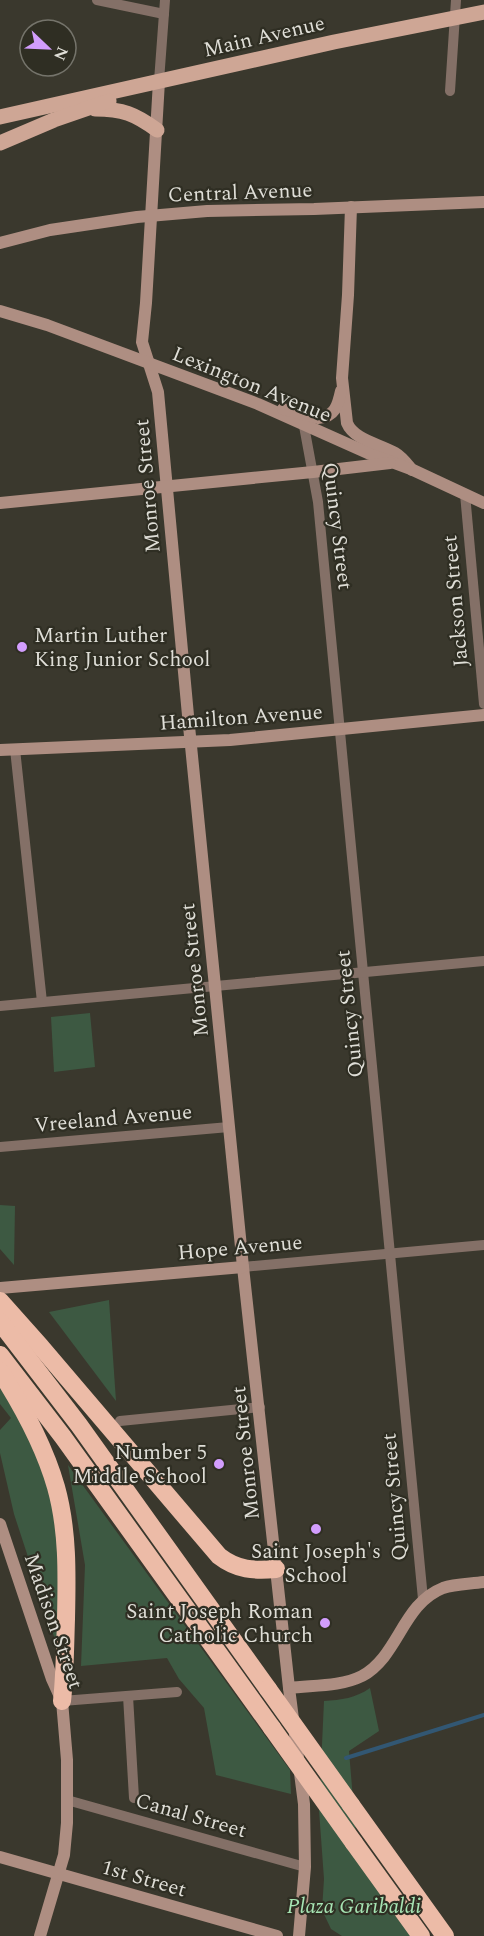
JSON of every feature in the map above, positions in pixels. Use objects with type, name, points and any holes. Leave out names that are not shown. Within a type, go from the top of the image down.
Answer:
[{"type":"highway","points":[[2,1310],[219,1556],[238,1568],[276,1569]]},
{"type":"highway","points":[[2,1310],[79,1425],[445,1936]]},
{"type":"highway","points":[[0,1355],[63,1437],[421,1936]]},
{"type":"highway","points":[[0,1371],[39,1441],[61,1507],[65,1530],[67,1574],[65,1677],[62,1701]]},
{"type":"main road","name":"Main Avenue","points":[[0,117],[334,42],[484,12]]},
{"type":"main road","name":"Main Avenue","points":[[0,143],[23,132],[120,98],[159,81]]},
{"type":"main road","name":"Monroe Street","points":[[159,81],[142,342],[158,392],[190,742],[243,1267],[289,1688],[304,1804],[305,1867],[299,1936]]},
{"type":"main road","points":[[83,110],[107,109],[137,116],[157,130]]},
{"type":"main road","name":"Central Avenue","points":[[0,243],[50,230],[207,211],[484,202]]},
{"type":"main road","name":"Quincy Street","points":[[351,207],[342,378],[349,429],[397,454],[412,470]]},
{"type":"main road","name":"Lexington Avenue","points":[[0,311],[47,326],[258,404],[484,503]]},
{"type":"main road","points":[[235,395],[298,413],[324,417],[336,409],[342,378]]},
{"type":"main road","points":[[0,503],[391,463]]},
{"type":"main road","name":"Hamilton Avenue","points":[[0,750],[190,742],[484,715]]},
{"type":"main road","name":"Hope Avenue","points":[[0,1288],[243,1267]]},
{"type":"main road","name":"Madison Street","points":[[0,1524],[52,1679],[62,1701],[67,1800],[64,1855],[40,1936]]},
{"type":"main road","points":[[289,1688],[352,1680],[381,1661],[423,1599],[444,1588],[484,1582]]},
{"type":"main road","name":"1st Street","points":[[0,1857],[277,1936]]},
{"type":"street","points":[[96,0],[164,14]]},
{"type":"street","name":"Monroe Street","points":[[159,81],[165,0]]},
{"type":"street","points":[[450,91],[456,0]]},
{"type":"street","name":"Quincy Street","points":[[304,426],[318,502],[423,1599]]},
{"type":"street","name":"Jackson Street","points":[[465,494],[484,704]]},
{"type":"street","points":[[15,749],[42,1002]]},
{"type":"street","points":[[0,1006],[484,961]]},
{"type":"street","name":"Vreeland Avenue","points":[[0,1147],[229,1127]]},
{"type":"street","name":"Hope Avenue","points":[[243,1267],[484,1245]]},
{"type":"street","points":[[120,1421],[260,1407]]},
{"type":"street","points":[[62,1701],[177,1692]]},
{"type":"street","points":[[128,1696],[135,1798]]},
{"type":"street","name":"Canal Street","points":[[67,1800],[305,1867]]},
{"type":"green space","points":[[90,1013],[95,1067],[54,1072],[51,1017]]},
{"type":"green space","points":[[0,1205],[15,1206],[14,1265],[0,1249]]},
{"type":"green space","points":[[109,1300],[116,1401],[49,1312]]},
{"type":"green space","points":[[0,1378],[19,1409],[57,1511],[62,1661],[14,1514],[0,1453],[0,1430],[11,1418],[0,1404]]},
{"type":"green space","points":[[68,1465],[290,1770],[291,1794],[216,1775],[204,1708],[179,1679],[167,1658],[81,1666],[85,1565]]},
{"type":"green space","name":"Plaza Garibaldi","points":[[370,1688],[379,1731],[349,1751],[358,1859],[411,1936],[342,1936],[331,1929],[322,1910],[324,1879],[319,1810],[324,1701],[348,1698]]},
{"type":"waterway","points":[[346,1758],[484,1715]]},
{"type":"place","name":"Martin Luther King Junior School","points":[[22,647]]},
{"type":"place","name":"Number 5 Middle School","points":[[219,1464]]},
{"type":"place","name":"Saint Joseph's School","points":[[316,1529]]},
{"type":"place","name":"Saint Joseph Roman Catholic Church","points":[[325,1623]]}]
